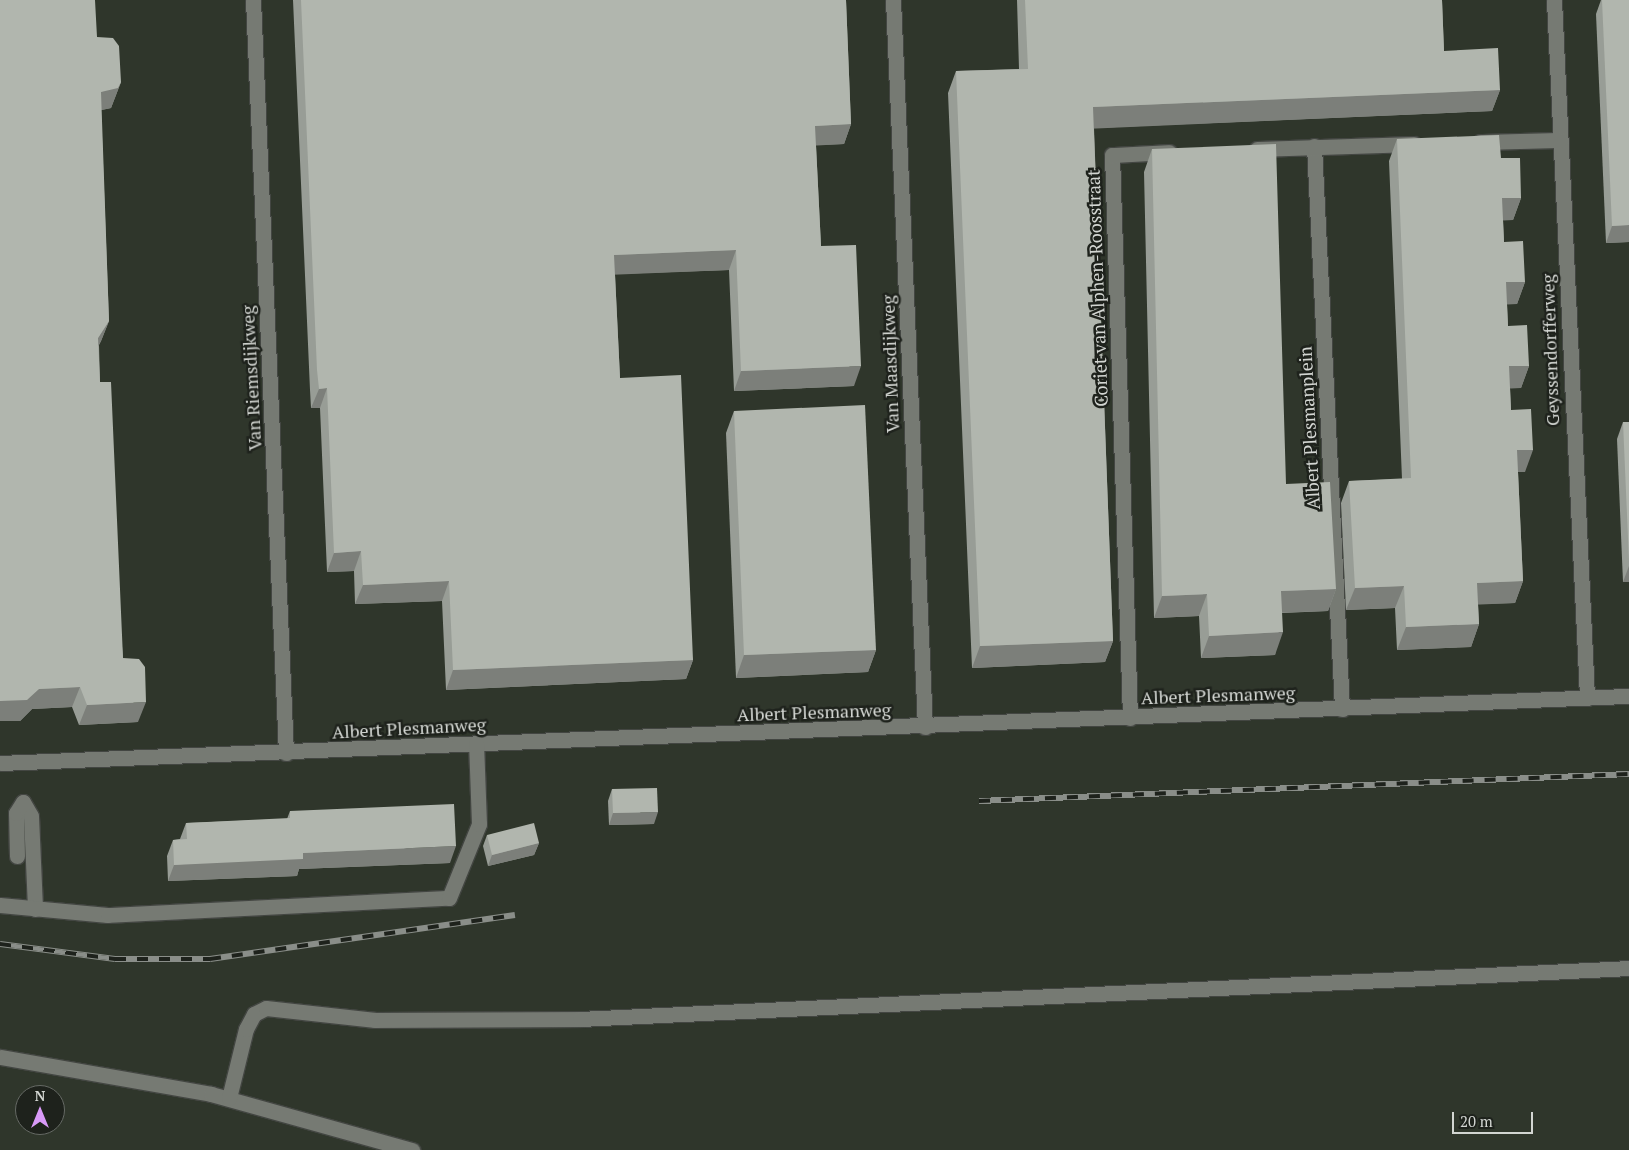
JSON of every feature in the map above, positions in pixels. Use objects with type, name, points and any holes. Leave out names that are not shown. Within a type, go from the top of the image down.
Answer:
[{"type":"street","name":"Van Riemsdijkweg","points":[[253,0],[286,754]]},
{"type":"street","name":"Van Maasdijkweg","points":[[893,0],[925,727]]},
{"type":"street","name":"Geyssendorfferweg","points":[[1554,0],[1587,698]]},
{"type":"street","points":[[1462,142],[1560,140]]},
{"type":"street","points":[[1237,150],[1432,143]]},
{"type":"street","name":"Albert Plesmanplein","points":[[1314,146],[1342,709]]},
{"type":"street","name":"Coriet van Alphen-Roosstraat","points":[[1130,718],[1112,155],[1189,152]]},
{"type":"street","name":"Albert Plesmanweg","points":[[0,763],[286,754],[476,743],[925,727],[1629,696]]},
{"type":"street","points":[[0,905],[108,915],[449,898],[479,824],[476,743]]},
{"type":"street","points":[[17,856],[16,813],[23,802],[31,816],[35,909]]},
{"type":"street","points":[[229,1098],[246,1029],[262,1008],[375,1020],[580,1019],[1629,968]]},
{"type":"street","points":[[0,1057],[229,1098],[412,1150]]},
{"type":"shaded area","points":[[0,0],[1629,0],[1629,1150],[0,1150]]},
{"type":"building","points":[[0,0],[95,0],[97,37],[113,38],[119,46],[121,82],[118,88],[101,92],[109,321],[98,338],[100,382],[111,382],[123,658],[139,659],[145,667],[146,702],[87,705],[80,687],[39,689],[27,700],[0,701]]},
{"type":"building","points":[[301,0],[846,0],[851,124],[815,126],[821,246],[856,245],[861,366],[741,371],[736,250],[614,255],[620,378],[681,375],[693,660],[453,670],[449,581],[363,585],[361,551],[334,553],[327,388],[319,389],[317,370]]},
{"type":"building","points":[[1025,0],[1442,0],[1444,51],[1498,48],[1500,90],[1093,107],[1113,641],[980,646],[956,71],[1028,69]]},
{"type":"building","points":[[1602,0],[1629,0],[1629,225],[1612,226]]},
{"type":"building","points":[[1499,135],[1501,158],[1520,158],[1521,198],[1502,198],[1504,242],[1523,241],[1525,282],[1506,282],[1508,326],[1527,325],[1529,366],[1509,366],[1511,410],[1531,409],[1533,450],[1517,450],[1523,581],[1477,583],[1479,624],[1406,627],[1404,586],[1355,588],[1349,481],[1411,478],[1397,139]]},
{"type":"building","points":[[1276,144],[1286,484],[1330,482],[1336,589],[1281,591],[1283,632],[1209,636],[1207,594],[1162,596],[1152,149]]},
{"type":"building","points":[[865,405],[876,650],[744,655],[734,411]]},
{"type":"building","points":[[1623,422],[1629,422],[1629,561]]},
{"type":"building","points":[[657,788],[658,812],[613,813],[612,789]]},
{"type":"building","points":[[454,804],[456,846],[303,853],[303,859],[174,865],[173,840],[187,839],[186,823],[290,818],[290,811]]},
{"type":"building","points":[[534,823],[539,843],[492,855],[487,835]]},
{"type":"railway","points":[[979,801],[1629,774]]},
{"type":"railway","points":[[0,944],[115,959],[210,959],[515,915]]}]
